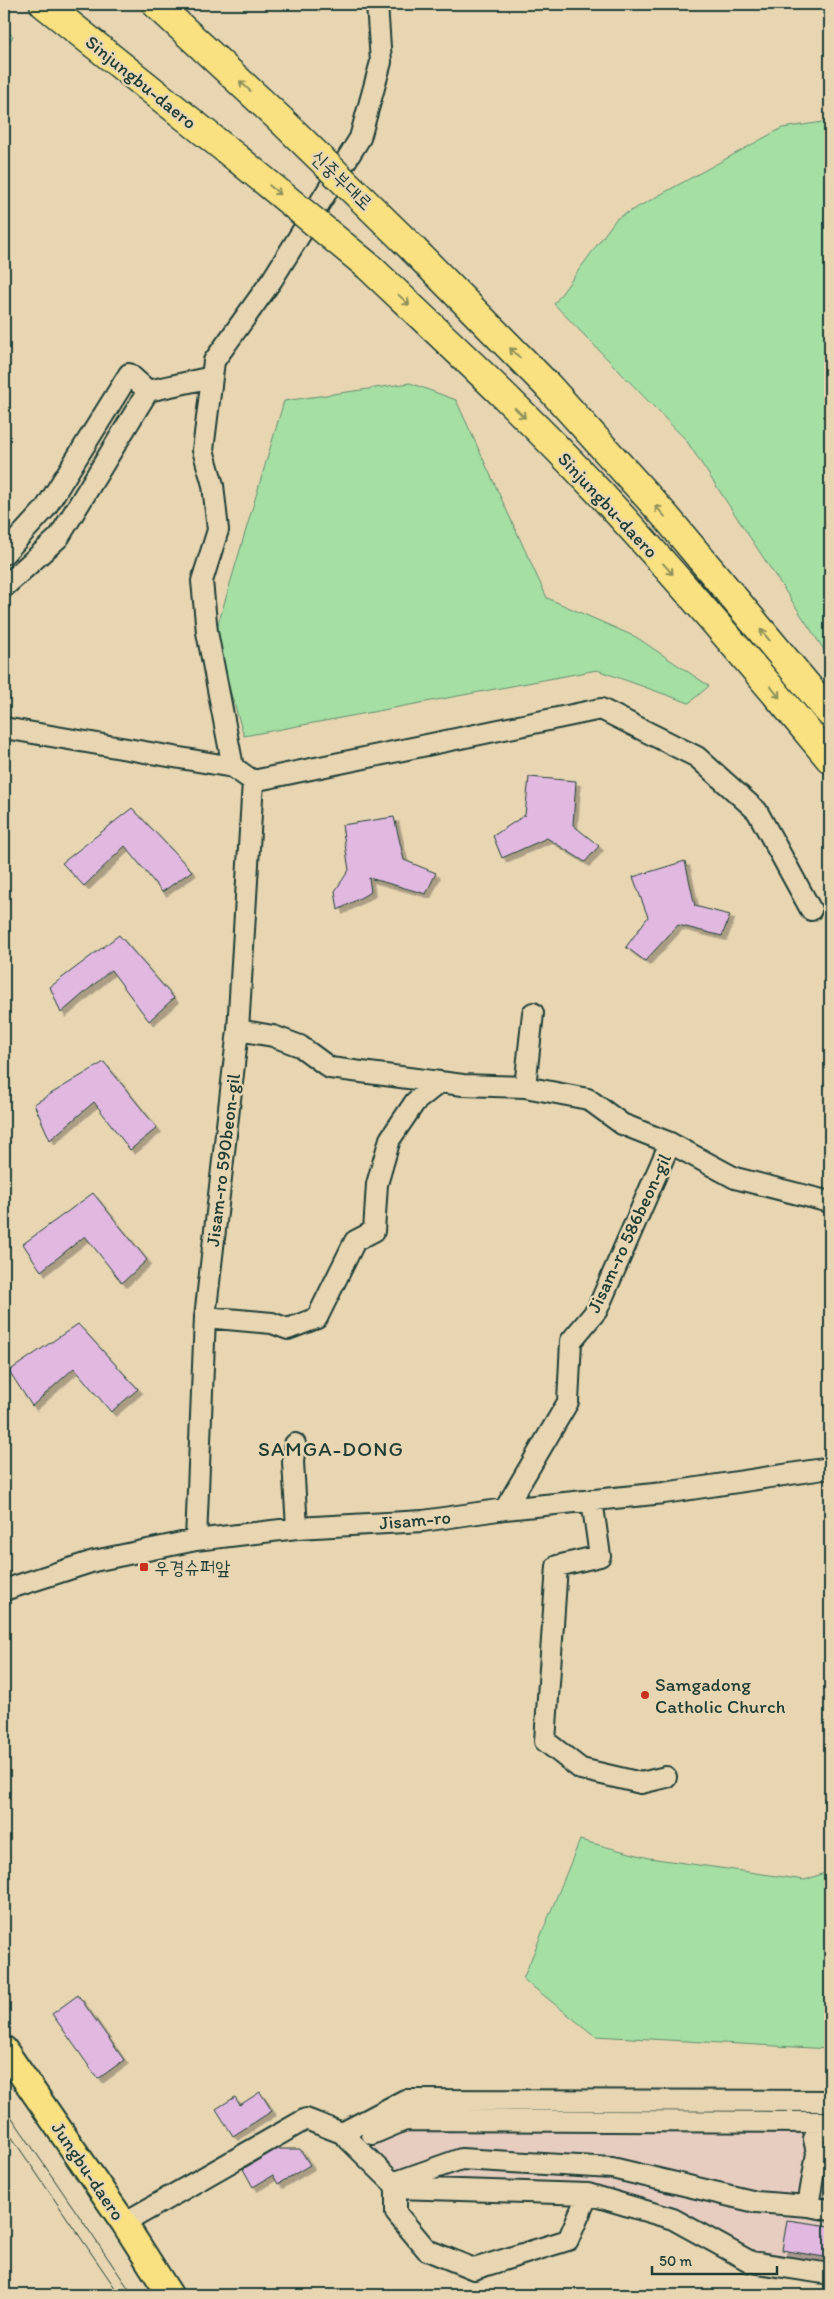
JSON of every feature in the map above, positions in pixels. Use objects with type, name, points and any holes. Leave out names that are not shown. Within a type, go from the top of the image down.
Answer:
[{"type":"highway","name":"Sinjungbu-daero","points":[[44,4],[368,266],[465,358],[597,490],[753,665],[830,759]]},
{"type":"highway","name":"신중부대로","points":[[156,4],[281,120],[404,240]]},
{"type":"highway","name":"Sinjungbu-daero","points":[[404,240],[553,392],[667,518],[830,713]]},
{"type":"main road","name":"Jungbu-daero","points":[[4,2049],[124,2223],[170,2295]]},
{"type":"street","points":[[232,767],[207,632],[202,581],[218,530],[213,486],[203,450],[214,361],[272,280],[360,138],[381,62],[377,4]]},
{"type":"street","points":[[4,554],[45,509],[129,374],[148,391]]},
{"type":"street","points":[[4,587],[59,537],[148,391],[212,377]]},
{"type":"street","points":[[4,728],[232,767],[254,781],[601,709],[697,757],[757,811],[811,910]]},
{"type":"street","name":"Jisam-ro 590beon-gil","points":[[196,1540],[205,1317],[238,1030],[254,781]]},
{"type":"street","points":[[525,1087],[533,1013]]},
{"type":"street","points":[[238,1030],[272,1036],[300,1046],[330,1068],[440,1082],[525,1087],[588,1100],[622,1124],[670,1143],[735,1178],[830,1202]]},
{"type":"street","points":[[205,1317],[272,1323],[288,1330],[317,1318],[355,1241],[374,1231],[377,1184],[390,1138],[415,1102],[440,1082]]},
{"type":"street","name":"Jisam-ro 586beon-gil","points":[[505,1509],[568,1402],[571,1342],[597,1310],[670,1143]]},
{"type":"street","points":[[295,1444],[293,1462],[297,1528]]},
{"type":"street","name":"Jisam-ro","points":[[4,1590],[94,1561],[196,1540],[297,1528],[424,1521],[505,1509],[664,1493],[830,1468]]},
{"type":"street","points":[[592,1500],[600,1556],[557,1566],[545,1741],[581,1769],[641,1783],[666,1778]]},
{"type":"street","points":[[342,2133],[404,2100],[830,2101]]},
{"type":"street","points":[[124,2223],[306,2119],[342,2133],[395,2186],[588,2194],[673,2219],[751,2262],[830,2274]]},
{"type":"street","points":[[372,2134],[405,2120],[826,2122]]},
{"type":"street","points":[[808,2206],[817,2152],[814,2140],[826,2122]]},
{"type":"street","points":[[395,2186],[461,2159],[612,2168],[756,2202],[808,2206],[830,2210]]},
{"type":"street","points":[[395,2186],[396,2213],[427,2250],[474,2269],[568,2240],[588,2194]]},
{"type":"shaded area","points":[[402,2107],[830,2109],[830,2268],[751,2256],[675,2210],[548,2180],[412,2184],[357,2133]]},
{"type":"green space","points":[[4,29],[13,36],[4,53]]},
{"type":"green space","points":[[830,121],[830,659],[686,440],[554,304],[616,219],[782,128]]},
{"type":"green space","points":[[410,383],[456,400],[547,598],[636,637],[709,686],[689,703],[597,670],[244,736],[214,638],[284,401]]},
{"type":"green space","points":[[580,1840],[649,1858],[805,1880],[830,1871],[830,2049],[595,2036],[523,1979]]},
{"type":"building","points":[[529,777],[576,781],[573,825],[599,846],[585,862],[547,838],[502,858],[493,836],[525,815]]},
{"type":"building","points":[[132,808],[192,871],[162,892],[125,846],[84,886],[62,863]]},
{"type":"building","points":[[394,817],[404,860],[436,873],[426,894],[369,878],[371,892],[338,910],[335,891],[349,870],[342,825]]},
{"type":"building","points":[[685,861],[695,906],[730,915],[722,936],[678,925],[645,961],[626,947],[648,917],[633,877]]},
{"type":"building","points":[[119,935],[174,998],[149,1021],[111,970],[61,1013],[50,987]]},
{"type":"building","points":[[104,1062],[157,1128],[130,1150],[94,1102],[50,1140],[34,1104]]},
{"type":"building","points":[[93,1193],[147,1260],[122,1283],[85,1236],[41,1271],[23,1244]]},
{"type":"building","points":[[78,1324],[138,1389],[111,1412],[74,1368],[32,1406],[9,1371]]},
{"type":"building","points":[[78,1995],[124,2060],[98,2079],[52,2014]]},
{"type":"building","points":[[260,2092],[272,2111],[233,2136],[216,2109],[235,2097],[240,2105]]},
{"type":"building","points":[[277,2149],[300,2149],[310,2165],[278,2184],[273,2175],[253,2187],[243,2169]]},
{"type":"building","points":[[787,2220],[830,2226],[830,2258],[782,2250]]},
{"type":"tram line","points":[[4,2106],[133,2295]]},
{"type":"tram line","points":[[4,2126],[120,2295]]},
{"type":"place","name":"우경슈퍼앞","points":[[144,1567]]},
{"type":"place","name":"Samgadong Catholic Church","points":[[645,1695]]},
{"type":"district","name":"SAMGA-DONG","points":[[331,1448]]}]
